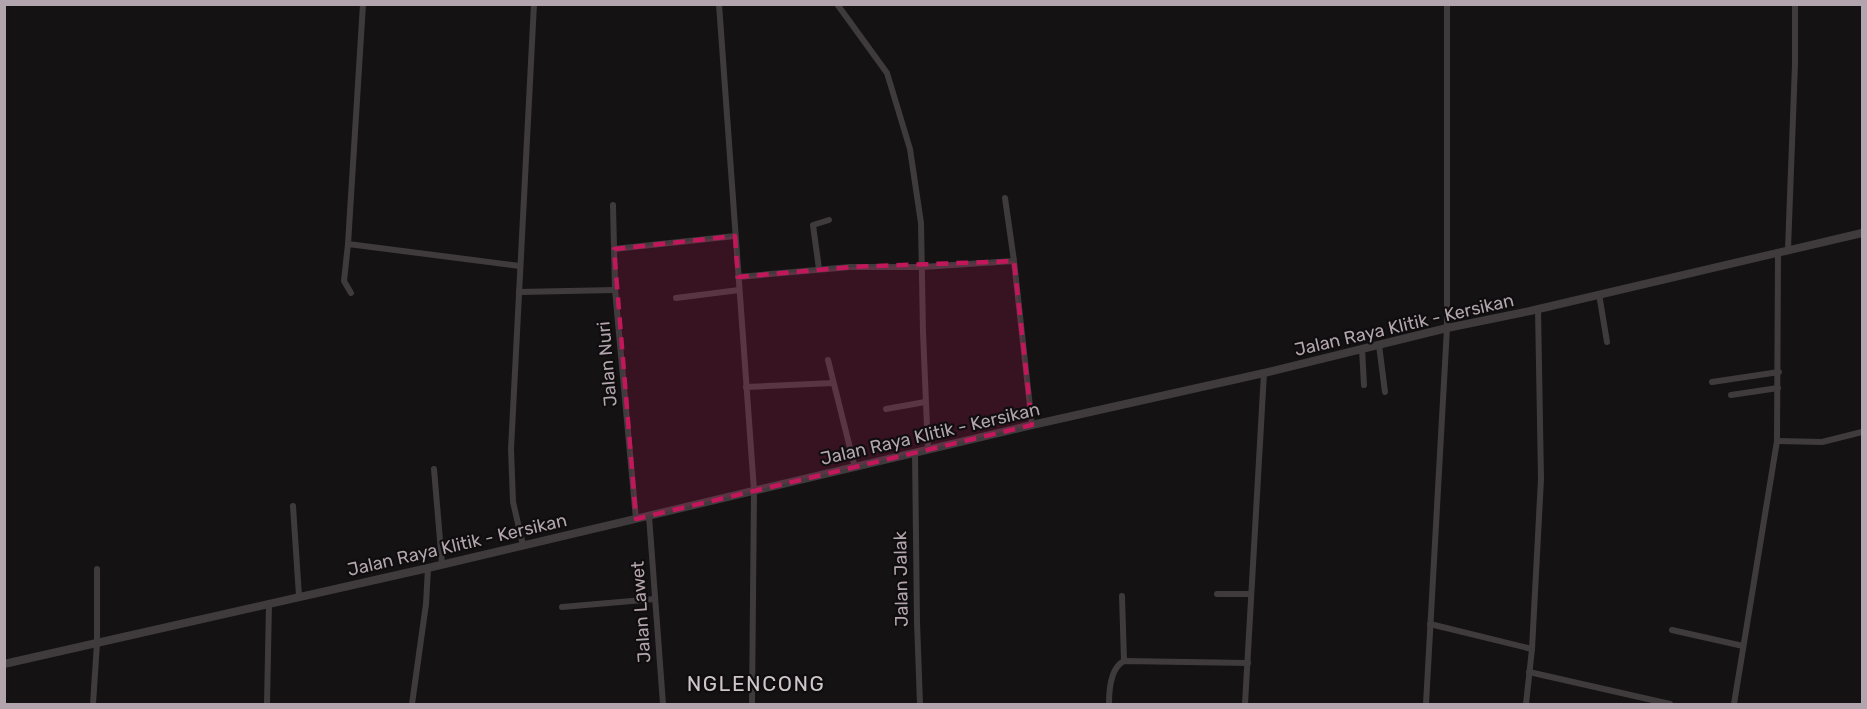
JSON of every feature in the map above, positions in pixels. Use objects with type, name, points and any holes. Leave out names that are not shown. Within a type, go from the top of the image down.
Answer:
[{"type":"street","points":[[351,293],[344,281],[363,4]]},
{"type":"street","points":[[523,545],[513,502],[511,449],[534,4]]},
{"type":"street","points":[[719,4],[754,490],[752,705]]},
{"type":"street","points":[[837,4],[885,67],[910,149],[918,191],[928,450]]},
{"type":"street","points":[[1426,705],[1447,328],[1447,4]]},
{"type":"street","points":[[1788,249],[1795,4]]},
{"type":"street","points":[[1005,198],[1032,425]]},
{"type":"street","name":"Jalan Nuri","points":[[613,205],[615,290],[636,519]]},
{"type":"street","points":[[819,269],[813,225],[829,220]]},
{"type":"street","name":"Jalan Raya Klitik - Kersikan","points":[[4,664],[428,568],[1032,425],[1264,373],[1447,328],[1863,233]]},
{"type":"street","points":[[614,249],[735,236]]},
{"type":"street","points":[[348,244],[520,266]]},
{"type":"street","points":[[1734,705],[1777,441],[1778,252]]},
{"type":"street","points":[[738,277],[850,267],[922,267],[1014,261]]},
{"type":"street","points":[[519,292],[615,290]]},
{"type":"street","points":[[676,298],[739,291]]},
{"type":"street","points":[[1599,294],[1607,342]]},
{"type":"street","points":[[1526,705],[1532,649],[1540,479],[1538,309]]},
{"type":"street","points":[[1379,345],[1385,392]]},
{"type":"street","points":[[1362,349],[1364,385]]},
{"type":"street","points":[[828,360],[855,468]]},
{"type":"street","points":[[1712,382],[1779,372]]},
{"type":"street","points":[[1245,705],[1264,373]]},
{"type":"street","points":[[746,387],[833,383]]},
{"type":"street","points":[[1731,396],[1778,388]]},
{"type":"street","points":[[886,409],[925,402]]},
{"type":"street","points":[[1777,441],[1822,442],[1863,432]]},
{"type":"street","name":"Jalan Jalak","points":[[915,453],[916,622],[920,705]]},
{"type":"street","points":[[434,469],[442,564]]},
{"type":"street","points":[[293,506],[299,596]]},
{"type":"street","name":"Jalan Lawet","points":[[649,516],[663,705]]},
{"type":"street","points":[[412,705],[426,604],[428,568]]},
{"type":"street","points":[[93,705],[97,643],[97,569]]},
{"type":"street","points":[[1218,594],[1251,594]]},
{"type":"street","points":[[1122,596],[1124,661]]},
{"type":"street","points":[[562,607],[655,599]]},
{"type":"street","points":[[267,705],[269,603]]},
{"type":"street","points":[[1430,624],[1532,649]]},
{"type":"street","points":[[1672,630],[1743,646]]},
{"type":"street","points":[[1109,705],[1112,676],[1119,663],[1124,661],[1248,663]]},
{"type":"street","points":[[1529,672],[1670,705]]},
{"type":"highlighted area","points":[[735,236],[738,277],[850,267],[1014,261],[1032,425],[636,519],[614,249]]},
{"type":"district","name":"NGLENCONG","points":[[756,683]]}]
